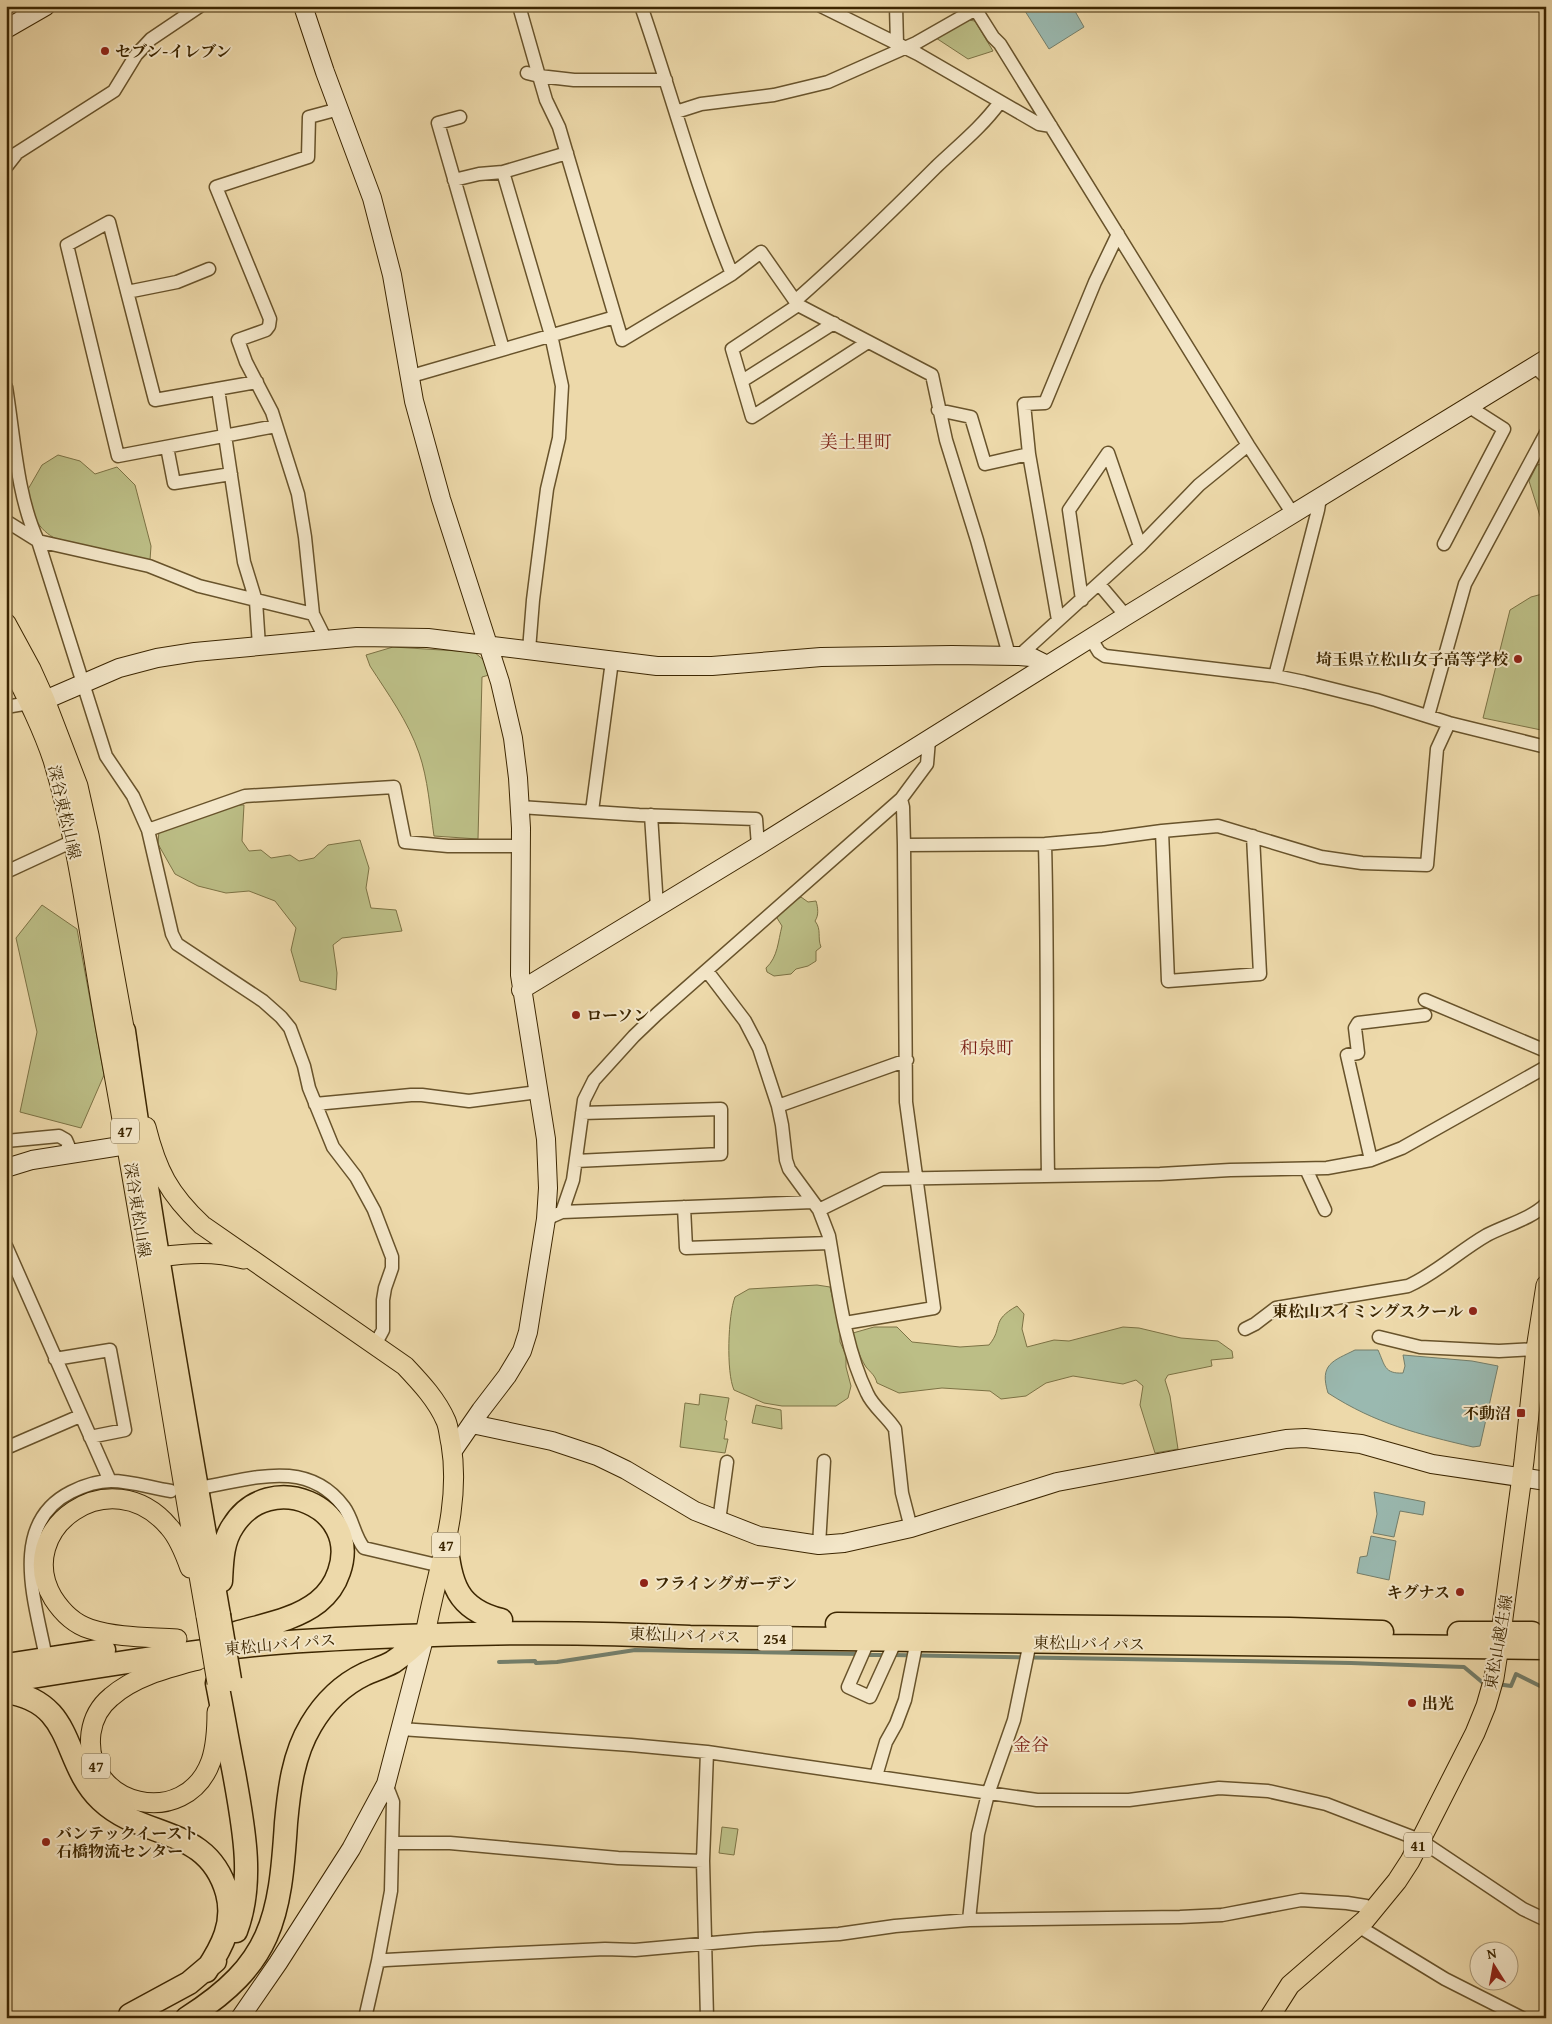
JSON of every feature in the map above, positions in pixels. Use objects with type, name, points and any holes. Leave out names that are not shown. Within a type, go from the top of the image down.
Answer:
[{"type":"highway","points":[[124,1031],[212,1616],[224,1682],[255,1819],[259,1864],[256,1914],[249,1939],[226,1982],[194,2014]]},
{"type":"highway","points":[[212,1616],[225,1543],[232,1527],[242,1513],[256,1503],[272,1498],[288,1497],[303,1500],[317,1506],[329,1517],[338,1530],[342,1547],[342,1563],[337,1579],[329,1592],[318,1602],[304,1611],[244,1639]]},
{"type":"highway","points":[[446,1542],[450,1571],[460,1595],[467,1604],[485,1616],[501,1620]]},
{"type":"highway","name":"東松山バイパス","points":[[426,1628],[501,1620],[1500,1641],[1546,1648]]},
{"type":"highway","name":"東松山バイパス","points":[[6,1680],[244,1639],[294,1627],[627,1633],[690,1637],[1030,1642],[1500,1641],[1546,1634]]},
{"type":"highway","points":[[194,2014],[222,1994],[241,1976],[256,1956],[268,1934],[276,1911],[280,1886],[288,1798],[293,1772],[300,1748],[310,1726],[323,1707],[341,1689],[365,1674],[391,1663],[426,1628]]},
{"type":"highway","name":"東松山バイパス","points":[[6,1664],[177,1639],[244,1639]]},
{"type":"highway","points":[[130,2014],[170,1995],[206,1971],[224,1951],[235,1934],[242,1916],[246,1893],[245,1844],[224,1682]]},
{"type":"highway","points":[[6,1692],[22,1694],[49,1711],[59,1724],[90,1788],[101,1801],[116,1812],[184,1841],[200,1850],[213,1863],[222,1880],[230,1912],[229,1926],[216,1955],[206,1971]]},
{"type":"main road","name":"深谷東松山線","points":[[6,623],[31,669],[37,702],[73,840],[127,1145],[164,1373],[212,1616]]},
{"type":"main road","name":"深谷東松山線","points":[[6,656],[37,702],[78,786],[100,890],[124,1031],[149,1138],[157,1165],[168,1188],[182,1206],[202,1225],[405,1366],[423,1384],[447,1423],[454,1466],[453,1487],[446,1542],[426,1628]]},
{"type":"main road","name":"深谷東松山線","points":[[158,1257],[194,1252],[222,1253],[255,1261]]},
{"type":"main road","name":"東松山越生線","points":[[1269,2018],[1290,1985],[1358,1926],[1374,1910],[1397,1881],[1475,1733],[1486,1706],[1494,1678],[1500,1641],[1522,1479],[1536,1349],[1546,1285]]},
{"type":"main road","points":[[177,1639],[138,1637],[90,1629],[73,1620],[60,1608],[50,1592],[44,1573],[45,1554],[51,1536],[60,1521],[74,1509],[90,1502],[108,1498],[126,1499],[143,1506],[157,1515],[170,1528],[180,1544],[212,1616]]},
{"type":"main road","name":"47","points":[[224,1682],[211,1762],[203,1777],[190,1791],[176,1799],[157,1803],[139,1802],[122,1796],[108,1786],[98,1773],[92,1758],[90,1741],[92,1725],[99,1710],[110,1697],[125,1686],[244,1639]]},
{"type":"street","points":[[6,28],[23,12],[46,6]]},
{"type":"street","points":[[6,167],[17,153],[114,91],[136,55],[151,39],[200,6]]},
{"type":"street","points":[[303,6],[339,109],[361,164],[386,247],[408,377],[441,499],[502,690],[513,738],[520,807],[521,990],[546,1140],[548,1165],[546,1218],[528,1332],[522,1351],[507,1376],[452,1452]]},
{"type":"street","points":[[519,6],[533,74],[558,127],[567,153],[622,340],[732,274],[761,252],[797,303],[932,375],[938,410],[1014,656]]},
{"type":"street","points":[[640,6],[666,80],[701,191],[732,274]]},
{"type":"street","points":[[821,6],[901,46],[1039,124],[1051,126]]},
{"type":"street","points":[[896,6],[901,46]]},
{"type":"street","points":[[676,112],[702,104],[774,95],[828,82],[979,8],[993,37],[1000,44],[1248,445],[1293,514]]},
{"type":"street","points":[[533,74],[574,80],[666,80]]},
{"type":"street","points":[[868,342],[752,417],[732,348],[797,303],[965,140],[1000,102]]},
{"type":"street","points":[[326,640],[313,614],[305,537],[298,494],[272,412],[246,362],[238,340],[266,330],[270,319],[216,187],[308,157],[308,118],[339,109]]},
{"type":"street","points":[[460,117],[438,123],[503,350]]},
{"type":"street","points":[[454,180],[479,174],[503,172],[567,153]]},
{"type":"street","points":[[503,172],[551,336],[562,381],[562,414],[559,438],[547,489],[532,600],[528,650]]},
{"type":"street","points":[[258,382],[155,400],[109,222],[67,246],[118,456],[276,426]]},
{"type":"street","points":[[1058,620],[1029,454],[1024,404],[1045,403],[1095,282],[1118,234]]},
{"type":"street","points":[[127,292],[177,282],[209,269]]},
{"type":"street","points":[[408,377],[615,317]]},
{"type":"street","points":[[742,381],[834,323]]},
{"type":"street","points":[[521,990],[758,846],[1126,616],[1468,406],[1542,367]]},
{"type":"street","points":[[6,387],[22,493],[29,521],[38,541],[106,756],[133,796],[148,830],[176,944],[263,1001],[290,1028],[316,1104],[333,1146],[356,1177],[374,1210],[392,1257],[392,1268],[383,1300],[383,1330],[375,1345]]},
{"type":"street","points":[[218,389],[244,562],[256,600],[260,646]]},
{"type":"street","points":[[1444,544],[1504,429],[1468,406]]},
{"type":"street","points":[[938,410],[971,418],[985,464],[1029,454]]},
{"type":"street","points":[[1428,716],[1465,584],[1546,433]]},
{"type":"street","points":[[1014,656],[1082,600],[1140,546],[1199,485],[1248,445]]},
{"type":"street","points":[[167,447],[174,483],[231,474]]},
{"type":"street","points":[[1082,600],[1069,510],[1108,453],[1140,546]]},
{"type":"street","points":[[1275,676],[1320,498]]},
{"type":"street","points":[[6,522],[38,541],[149,566],[199,586],[313,614]]},
{"type":"street","points":[[1099,584],[1126,616]]},
{"type":"street","points":[[6,707],[37,702],[119,668],[157,658],[195,652],[357,637],[400,637],[488,645],[612,662],[657,666],[687,667],[821,657],[1014,656],[1031,658],[1048,665]]},
{"type":"street","points":[[1090,639],[1099,652],[1105,656],[1275,676],[1367,698],[1449,723],[1546,747]]},
{"type":"street","points":[[592,811],[612,662]]},
{"type":"street","points":[[904,845],[1045,844],[1103,840],[1162,831],[1218,826],[1294,850],[1328,858],[1362,863],[1427,865],[1437,748],[1449,723]]},
{"type":"street","points":[[562,1212],[573,1180],[584,1100],[594,1080],[634,1036],[901,798],[927,764],[929,740]]},
{"type":"street","points":[[148,830],[245,796],[394,787],[405,842],[448,846],[520,846]]},
{"type":"street","points":[[845,1323],[934,1308],[906,1102],[904,845],[901,798]]},
{"type":"street","points":[[520,807],[651,815],[756,818],[758,846]]},
{"type":"street","points":[[651,815],[657,907]]},
{"type":"street","points":[[1162,831],[1168,981],[1260,974],[1253,836]]},
{"type":"street","points":[[6,871],[73,840]]},
{"type":"street","points":[[1045,844],[1048,958],[1046,1057],[1048,1175]]},
{"type":"street","points":[[707,971],[745,1021],[759,1048],[778,1106],[789,1169],[816,1206],[830,1243],[851,1356],[866,1392],[894,1429],[902,1493],[911,1528]]},
{"type":"street","points":[[1424,1000],[1546,1051]]},
{"type":"street","points":[[1370,1160],[1347,1055],[1358,1053],[1355,1028],[1358,1023],[1425,1014]]},
{"type":"street","points":[[778,1106],[907,1060]]},
{"type":"street","points":[[546,1218],[562,1212],[684,1207],[816,1206],[877,1180],[1160,1174],[1327,1168],[1370,1160],[1402,1148],[1546,1067]]},
{"type":"street","points":[[316,1104],[422,1094],[469,1101],[538,1092]]},
{"type":"street","points":[[576,1161],[721,1154],[721,1109],[582,1113]]},
{"type":"street","points":[[6,1141],[59,1136],[66,1140],[72,1154]]},
{"type":"street","points":[[6,1168],[32,1160],[127,1145]]},
{"type":"street","points":[[1306,1169],[1325,1210]]},
{"type":"street","points":[[1245,1329],[1276,1308],[1319,1303],[1408,1286],[1427,1277],[1486,1236],[1528,1216],[1546,1204]]},
{"type":"street","points":[[684,1207],[686,1248],[830,1243]]},
{"type":"street","points":[[6,1246],[110,1481]]},
{"type":"street","points":[[1379,1336],[1420,1347],[1499,1351],[1536,1349]]},
{"type":"street","points":[[55,1359],[110,1350],[125,1430],[90,1437]]},
{"type":"street","points":[[6,1448],[80,1416]]},
{"type":"street","points":[[472,1424],[552,1441],[597,1456],[626,1470],[695,1511],[758,1536],[819,1545],[862,1540],[911,1528],[1056,1482],[1286,1439],[1305,1438],[1361,1444],[1432,1464],[1522,1479],[1546,1481]]},
{"type":"street","points":[[819,1545],[824,1461]]},
{"type":"street","points":[[719,1521],[728,1462]]},
{"type":"street","points":[[205,1486],[283,1475],[305,1478],[330,1492],[342,1505],[348,1513],[360,1543],[364,1548],[441,1566]]},
{"type":"street","points":[[46,1658],[30,1568],[30,1551],[34,1534],[52,1506],[81,1487],[110,1481],[171,1491]]},
{"type":"street","points":[[240,2018],[346,1857],[386,1784],[426,1628]]},
{"type":"street","points":[[869,1640],[848,1687],[870,1697],[907,1640]]},
{"type":"street","points":[[876,1776],[886,1742],[896,1724],[905,1700],[907,1640]]},
{"type":"street","points":[[969,1920],[978,1834],[988,1794],[1014,1720],[1030,1642]]},
{"type":"street","points":[[401,1729],[630,1744],[707,1752],[1037,1800],[1079,1802],[1129,1800],[1219,1788],[1268,1791],[1326,1804],[1420,1840],[1523,1909],[1546,1920]]},
{"type":"street","points":[[707,1752],[702,1861],[707,2018]]},
{"type":"street","points":[[365,2018],[391,1891],[393,1802],[386,1784]]},
{"type":"street","points":[[393,1843],[450,1843],[618,1858],[702,1861]]},
{"type":"street","points":[[378,1961],[605,1949],[635,1950],[704,1943],[839,1934],[895,1926],[969,1920],[1222,1915],[1301,1900],[1347,1903],[1366,1906],[1374,1910]]},
{"type":"street","points":[[1358,1926],[1444,1979],[1522,2018]]},
{"type":"green space","points":[[968,20],[975,21],[993,51],[968,59],[936,38]]},
{"type":"green space","points":[[58,455],[80,461],[95,474],[117,467],[135,485],[151,546],[150,560],[58,540],[40,526],[33,514],[27,491],[42,465]]},
{"type":"green space","points":[[1546,463],[1546,535],[1529,481],[1537,465]]},
{"type":"green space","points":[[1546,593],[1546,731],[1483,718],[1510,610],[1531,597]]},
{"type":"green space","points":[[393,647],[474,652],[485,661],[489,675],[482,677],[478,839],[434,836],[427,784],[419,753],[403,719],[370,666],[366,655]]},
{"type":"green space","points":[[229,805],[244,805],[242,841],[249,851],[261,850],[271,858],[290,855],[299,861],[314,858],[328,845],[360,840],[369,868],[366,888],[371,908],[396,910],[402,931],[342,938],[333,945],[337,973],[336,990],[300,981],[291,950],[296,928],[275,901],[249,891],[226,893],[198,886],[175,874],[158,844],[159,830]]},
{"type":"green space","points":[[801,897],[808,902],[816,901],[818,911],[815,921],[818,927],[821,947],[816,951],[816,961],[808,966],[796,969],[791,974],[774,976],[767,972],[766,968],[775,954],[782,926],[777,918],[781,910]]},
{"type":"green space","points":[[42,905],[77,929],[104,1075],[81,1128],[20,1112],[37,1032],[16,938]]},
{"type":"green space","points":[[817,1285],[830,1287],[840,1330],[840,1342],[846,1355],[846,1367],[851,1386],[848,1398],[836,1406],[782,1406],[764,1403],[734,1390],[731,1382],[729,1344],[735,1297],[749,1289]]},
{"type":"green space","points":[[1017,1306],[1024,1314],[1022,1329],[1027,1347],[1054,1340],[1069,1341],[1123,1327],[1139,1328],[1181,1338],[1218,1341],[1232,1351],[1233,1358],[1211,1360],[1212,1366],[1168,1375],[1165,1380],[1170,1396],[1178,1449],[1155,1453],[1140,1405],[1143,1386],[1136,1380],[1123,1384],[1073,1376],[1046,1383],[1026,1396],[1001,1399],[990,1391],[942,1388],[899,1393],[877,1383],[861,1359],[853,1333],[874,1327],[897,1327],[912,1342],[960,1347],[989,1345],[996,1333],[1000,1320]]},
{"type":"green space","points":[[700,1394],[729,1398],[725,1420],[727,1421],[724,1439],[728,1439],[725,1453],[680,1447],[685,1403],[699,1405]]},
{"type":"green space","points":[[756,1405],[781,1410],[782,1429],[752,1423]]},
{"type":"green space","points":[[722,1827],[738,1829],[734,1855],[719,1853]]},
{"type":"water","points":[[1032,6],[1072,6],[1084,27],[1049,49],[1025,11]]},
{"type":"water","points":[[1355,1350],[1378,1350],[1386,1368],[1397,1373],[1403,1373],[1405,1366],[1403,1355],[1472,1361],[1498,1366],[1480,1446],[1473,1447],[1398,1427],[1363,1413],[1328,1393],[1325,1376],[1330,1365],[1340,1357]]},
{"type":"water","points":[[1374,1492],[1425,1502],[1423,1515],[1400,1511],[1394,1537],[1373,1533],[1377,1514]]},
{"type":"water","points":[[1371,1536],[1396,1541],[1389,1580],[1357,1573],[1360,1557],[1367,1556]]},
{"type":"waterway","points":[[499,1662],[557,1662],[635,1650],[859,1654]]},
{"type":"waterway","points":[[866,1655],[886,1655]]},
{"type":"waterway","points":[[893,1655],[1351,1663],[1464,1667],[1482,1682],[1487,1683]]},
{"type":"waterway","points":[[1497,1684],[1511,1686],[1516,1674],[1546,1689]]},
{"type":"place","name":"セブン-イレブン","points":[[105,51]]},
{"type":"place","name":"埼玉県立松山女子高等学校","points":[[1518,659]]},
{"type":"place","name":"ローソン","points":[[576,1015]]},
{"type":"place","name":"東松山スイミングスクール","points":[[1473,1311]]},
{"type":"place","name":"不動沼","points":[[1521,1413]]},
{"type":"place","name":"フライングガーデン","points":[[644,1583]]},
{"type":"place","name":"キグナス","points":[[1460,1592]]},
{"type":"place","name":"出光","points":[[1412,1703]]},
{"type":"place","name":"バンテックイースト 石橋物流センター","points":[[46,1842]]},
{"type":"district","name":"美土里町","points":[[856,441]]},
{"type":"district","name":"和泉町","points":[[987,1047]]},
{"type":"district","name":"金谷","points":[[1031,1744]]}]
